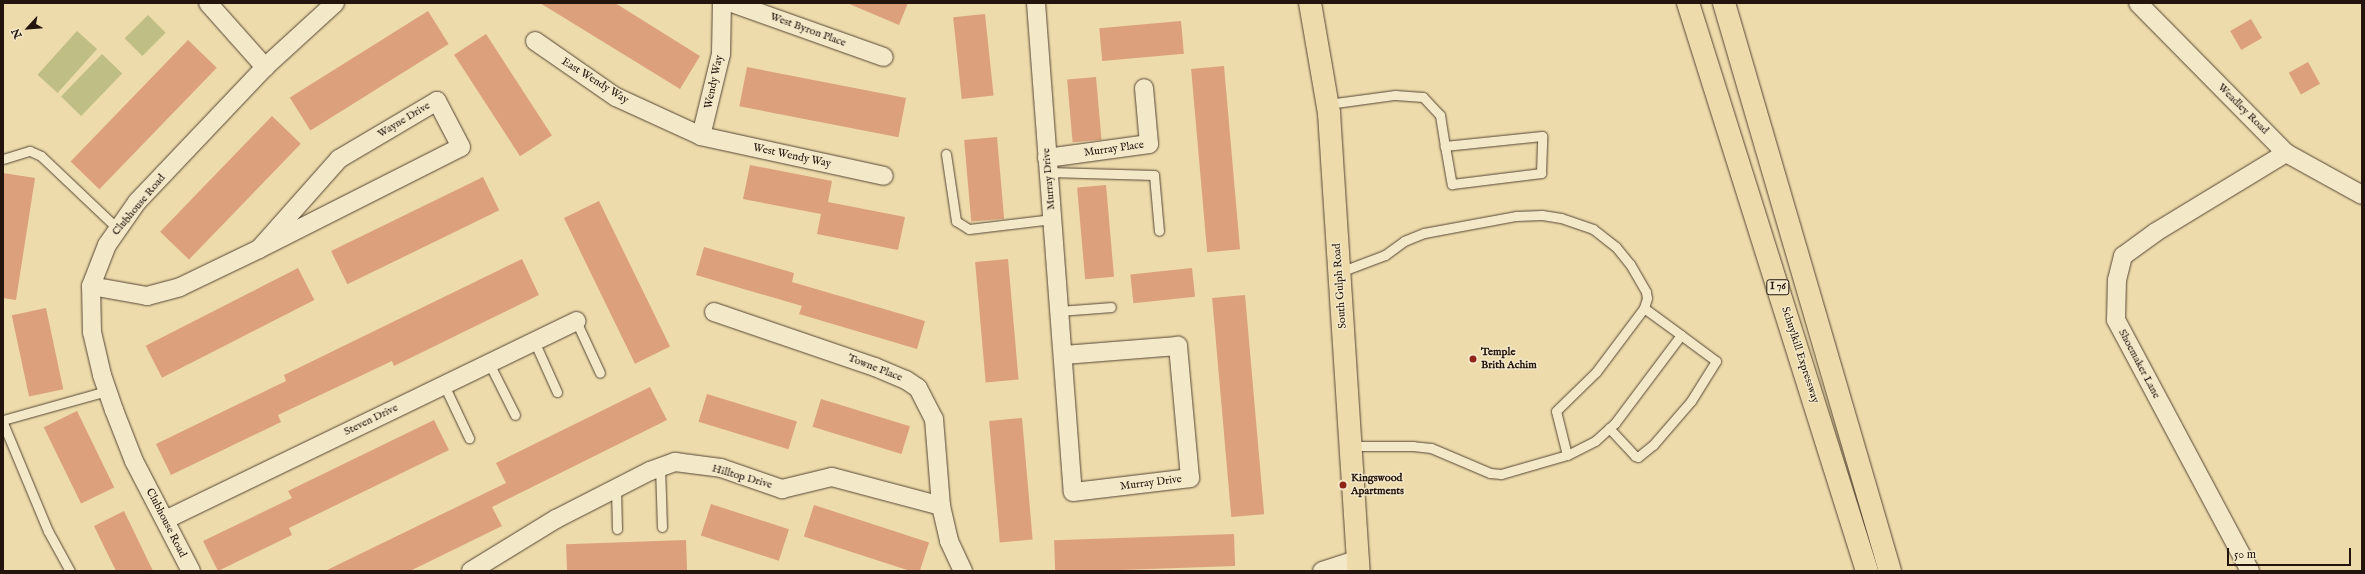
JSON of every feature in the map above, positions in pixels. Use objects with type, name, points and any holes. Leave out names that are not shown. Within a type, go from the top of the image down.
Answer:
[{"type":"main road","name":"South Gulph Road","points":[[1310,3],[1328,104],[1359,565]]},
{"type":"main road","name":"Schuylkill Expressway","points":[[1688,3],[1867,571]]},
{"type":"main road","name":"I 76","points":[[1724,3],[1890,571]]},
{"type":"street","points":[[208,3],[265,67]]},
{"type":"street","name":"Clubhouse Road","points":[[191,571],[134,461],[107,391],[92,332],[91,286],[107,245],[117,228],[265,67],[335,3]]},
{"type":"street","name":"Wendy Way","points":[[701,136],[721,54],[722,3]]},
{"type":"street","name":"West Byron Place","points":[[732,3],[884,57]]},
{"type":"street","name":"Murray Drive","points":[[1036,3],[1073,492],[1190,478],[1178,346],[1063,356]]},
{"type":"street","name":"Weadley Road","points":[[2138,3],[2286,153],[2362,195]]},
{"type":"street","name":"East Wendy Way","points":[[535,42],[616,97],[701,136]]},
{"type":"street","name":"Murray Place","points":[[1048,165],[1149,144],[1144,88]]},
{"type":"street","name":"Wayne Drive","points":[[91,286],[147,296],[180,287],[259,250],[461,147],[437,101],[339,158],[259,250]]},
{"type":"street","name":"West Wendy Way","points":[[701,136],[884,176]]},
{"type":"street","name":"Shoemaker Lane","points":[[2250,571],[2116,320],[2117,280],[2123,256],[2156,232],[2286,153]]},
{"type":"street","name":"Towne Place","points":[[714,312],[875,367],[906,380],[918,388],[934,419],[941,506]]},
{"type":"street","name":"Steven Drive","points":[[165,520],[576,321]]},
{"type":"street","name":"Hilltop Drive","points":[[471,571],[556,519],[616,488],[675,462],[721,468],[782,489],[832,477],[941,506]]},
{"type":"street","points":[[941,506],[948,541],[963,571]]},
{"type":"street","points":[[1322,571],[1359,565]]},
{"type":"lane","points":[[1328,104],[1395,95],[1422,97],[1440,115],[1445,146],[1452,184],[1541,173],[1542,136],[1445,146]]},
{"type":"lane","points":[[3,158],[30,151],[41,156],[117,228]]},
{"type":"lane","points":[[946,154],[956,222],[970,229],[1052,219]]},
{"type":"lane","points":[[1048,165],[1154,176],[1159,231]]},
{"type":"lane","points":[[1340,272],[1385,255],[1404,241],[1424,233],[1516,216],[1542,215],[1581,223],[1616,246],[1630,264],[1646,292],[1647,298],[1644,308],[1596,372],[1556,411],[1567,455]]},
{"type":"lane","points":[[1060,311],[1111,307]]},
{"type":"lane","points":[[1609,428],[1635,456],[1642,455],[1671,426],[1716,364],[1715,358],[1644,308]]},
{"type":"lane","points":[[576,321],[600,373]]},
{"type":"lane","points":[[1351,446],[1413,446],[1431,448],[1490,473],[1501,474],[1567,455],[1595,441],[1609,428],[1634,400],[1681,335]]},
{"type":"lane","points":[[534,341],[557,392]]},
{"type":"lane","points":[[489,363],[515,415]]},
{"type":"lane","points":[[444,385],[469,438]]},
{"type":"lane","points":[[70,571],[48,530],[3,421],[107,391]]},
{"type":"lane","points":[[660,468],[662,527]]},
{"type":"lane","points":[[616,488],[617,529]]},
{"type":"shaded area","points":[[148,15],[166,33],[142,56],[125,38]]},
{"type":"shaded area","points":[[77,31],[97,49],[58,93],[38,75]]},
{"type":"shaded area","points":[[102,54],[122,73],[81,116],[61,96]]},
{"type":"building","points":[[540,3],[615,3],[700,56],[680,89]]},
{"type":"building","points":[[847,3],[908,3],[899,25]]},
{"type":"building","points":[[428,11],[449,44],[310,130],[290,97]]},
{"type":"building","points":[[985,14],[994,96],[962,99],[953,17]]},
{"type":"building","points":[[2251,19],[2262,38],[2241,50],[2230,31]]},
{"type":"building","points":[[1181,21],[1184,54],[1102,61],[1099,28]]},
{"type":"building","points":[[486,34],[552,135],[520,156],[454,55]]},
{"type":"building","points":[[188,40],[217,68],[99,189],[71,162]]},
{"type":"building","points":[[2308,62],[2320,84],[2301,95],[2289,73]]},
{"type":"building","points":[[1224,66],[1240,249],[1207,252],[1191,69]]},
{"type":"building","points":[[747,67],[906,98],[898,137],[739,106]]},
{"type":"building","points":[[1096,77],[1101,140],[1073,142],[1067,80]]},
{"type":"building","points":[[272,116],[301,144],[189,260],[160,232]]},
{"type":"building","points":[[997,137],[1004,219],[971,222],[964,140]]},
{"type":"building","points":[[750,165],[832,181],[828,202],[905,217],[898,250],[817,234],[821,214],[743,199]]},
{"type":"building","points":[[3,173],[35,178],[16,300],[3,298]]},
{"type":"building","points":[[483,177],[499,210],[347,284],[331,251]]},
{"type":"building","points":[[1106,185],[1114,277],[1085,279],[1077,188]]},
{"type":"building","points":[[599,201],[670,347],[635,364],[564,218]]},
{"type":"building","points":[[704,247],[794,273],[792,282],[925,321],[917,349],[799,314],[802,306],[696,275]]},
{"type":"building","points":[[522,259],[539,295],[394,366],[392,361],[278,415],[281,422],[171,475],[156,444],[286,381],[284,375]]},
{"type":"building","points":[[1008,259],[1019,380],[986,382],[975,262]]},
{"type":"building","points":[[298,268],[314,300],[162,378],[146,346]]},
{"type":"building","points":[[1192,268],[1195,297],[1133,303],[1130,274]]},
{"type":"building","points":[[1245,295],[1264,514],[1231,517],[1212,298]]},
{"type":"building","points":[[46,308],[63,389],[29,396],[12,315]]},
{"type":"building","points":[[650,387],[667,420],[492,507],[502,526],[410,571],[325,571],[506,483],[496,463]]},
{"type":"building","points":[[707,394],[797,421],[788,449],[699,422]]},
{"type":"building","points":[[821,399],[910,426],[901,454],[813,427]]},
{"type":"building","points":[[77,411],[114,487],[81,504],[44,427]]},
{"type":"building","points":[[1022,418],[1033,540],[1000,542],[989,421]]},
{"type":"building","points":[[434,420],[449,450],[289,528],[292,535],[218,571],[203,541],[292,498],[288,491]]},
{"type":"building","points":[[711,504],[789,529],[779,561],[701,535]]},
{"type":"building","points":[[814,505],[929,542],[920,571],[910,571],[804,536]]},
{"type":"building","points":[[124,511],[153,571],[116,571],[94,526]]},
{"type":"building","points":[[1234,534],[1235,566],[1055,571],[1054,540]]},
{"type":"building","points":[[686,540],[687,571],[567,571],[566,544]]},
{"type":"place","name":"Temple Brith Achim","points":[[1473,359]]},
{"type":"place","name":"Kingswood Apartments","points":[[1343,485]]}]
